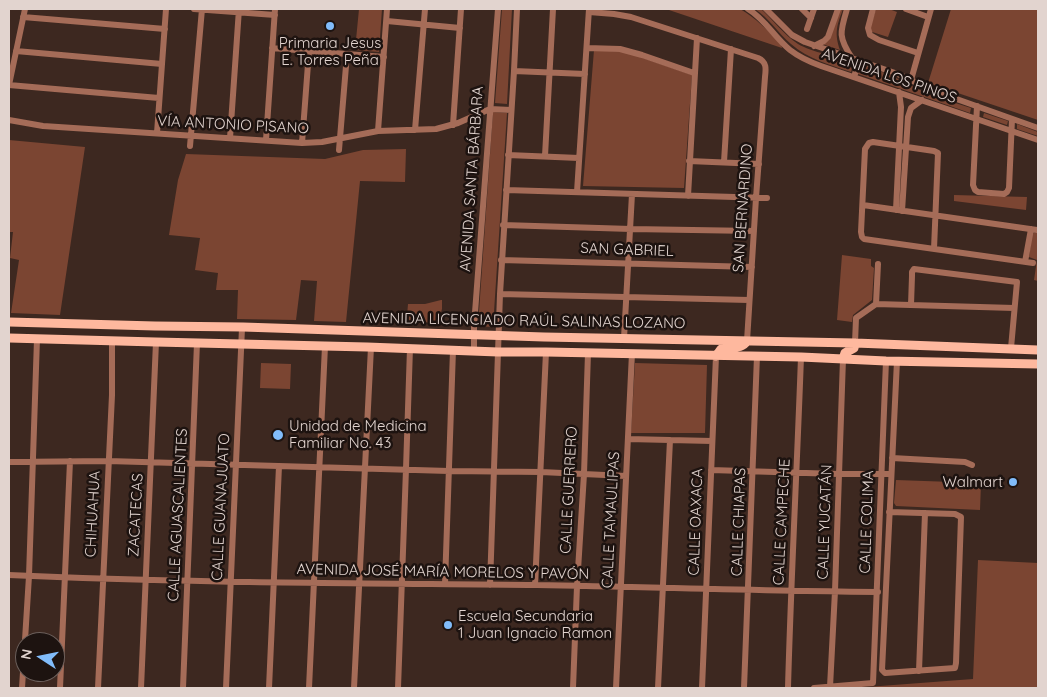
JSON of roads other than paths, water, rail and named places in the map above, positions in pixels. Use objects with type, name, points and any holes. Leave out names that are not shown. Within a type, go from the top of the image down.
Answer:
[{"type":"main road","name":"AVENIDA LICENCIADO RAÚL SALINAS LOZANO","points":[[9,322],[499,336],[824,342],[1038,350]]},
{"type":"main road","name":"AVENIDA LICENCIADO RAÚL SALINAS LOZANO","points":[[9,338],[498,352],[758,356],[1038,364]]},
{"type":"main road","points":[[716,356],[721,349],[743,346],[747,341]]},
{"type":"main road","points":[[801,357],[821,351],[824,342]]},
{"type":"main road","points":[[843,359],[845,353],[854,348],[855,343]]},
{"type":"main road","points":[[1005,363],[1000,362],[997,357],[998,351],[1006,348]]},
{"type":"street","points":[[24,9],[9,85],[159,98]]},
{"type":"street","points":[[157,133],[166,9]]},
{"type":"street","points":[[194,9],[275,12],[266,140]]},
{"type":"street","points":[[190,146],[202,9]]},
{"type":"street","points":[[378,132],[387,9]]},
{"type":"street","points":[[416,130],[425,9]]},
{"type":"street","points":[[452,125],[461,9]]},
{"type":"street","name":"AVENIDA SANTA BÁRBARA","points":[[474,351],[498,9]]},
{"type":"street","points":[[490,585],[501,260],[514,71],[516,9]]},
{"type":"street","points":[[545,156],[553,9]]},
{"type":"street","name":"AVENIDA LOS PINOS","points":[[748,9],[761,18],[789,49],[805,60],[1038,140]]},
{"type":"street","name":"AVENIDA LOS PINOS","points":[[766,9],[794,36],[802,41],[1038,128]]},
{"type":"street","points":[[802,9],[811,18]]},
{"type":"street","points":[[807,29],[814,9]]},
{"type":"street","points":[[814,46],[828,37],[838,9]]},
{"type":"street","points":[[847,9],[841,34],[852,58]]},
{"type":"street","points":[[873,9],[868,28],[870,35],[879,40],[918,53]]},
{"type":"street","points":[[906,9],[928,17]]},
{"type":"street","points":[[911,80],[931,9]]},
{"type":"street","points":[[230,138],[239,10]]},
{"type":"street","points":[[577,192],[589,11],[631,17],[731,49],[724,162]]},
{"type":"street","points":[[23,17],[164,29]]},
{"type":"street","points":[[387,21],[460,28]]},
{"type":"street","points":[[688,196],[697,38]]},
{"type":"street","points":[[272,48],[384,57]]},
{"type":"street","points":[[587,48],[620,49],[694,73]]},
{"type":"street","name":"SAN BERNARDINO","points":[[731,49],[762,60],[766,66],[747,341]]},
{"type":"street","points":[[16,51],[162,64]]},
{"type":"street","points":[[302,142],[309,51]]},
{"type":"street","points":[[339,150],[347,54]]},
{"type":"street","points":[[854,76],[859,61]]},
{"type":"street","points":[[514,71],[585,74]]},
{"type":"street","points":[[899,92],[902,146],[899,210]]},
{"type":"street","points":[[902,146],[909,113],[914,105],[922,100]]},
{"type":"street","points":[[977,106],[973,185],[974,190],[977,192],[1002,194],[1006,193],[1010,186],[1012,119]]},
{"type":"street","name":"VÍA ANTONIO PISANO","points":[[9,120],[43,126],[322,142],[378,132],[436,129],[465,121],[490,109],[511,110]]},
{"type":"street","points":[[863,205],[936,215],[1034,229],[1029,262],[934,249],[864,239],[861,236],[861,232],[865,149],[868,143],[902,146],[938,153],[939,156],[936,215],[934,249]]},
{"type":"street","points":[[508,155],[579,158]]},
{"type":"street","points":[[689,161],[758,164]]},
{"type":"street","points":[[506,190],[767,198]]},
{"type":"street","points":[[624,338],[632,194]]},
{"type":"street","points":[[503,225],[754,231]]},
{"type":"street","name":"SAN GABRIEL","points":[[501,260],[752,267]]},
{"type":"street","points":[[876,304],[878,264]]},
{"type":"street","points":[[911,305],[912,276],[913,270],[916,269],[1016,282],[1014,308],[1006,348]]},
{"type":"street","points":[[500,294],[749,300]]},
{"type":"street","points":[[855,343],[856,318],[876,304],[1014,308]]},
{"type":"street","name":"CALLE GUANAJUATO","points":[[226,688],[242,328]]},
{"type":"street","points":[[22,688],[34,461],[37,339]]},
{"type":"street","name":"CHIHUAHUA","points":[[98,688],[112,395],[112,341]]},
{"type":"street","name":"ZACATECAS","points":[[141,688],[156,342]]},
{"type":"street","name":"CALLE AGUASCALIENTES","points":[[183,688],[197,343]]},
{"type":"street","points":[[309,688],[325,346]]},
{"type":"street","points":[[354,688],[371,347]]},
{"type":"street","points":[[398,688],[410,348]]},
{"type":"street","points":[[445,584],[453,350]]},
{"type":"street","points":[[535,585],[546,352]]},
{"type":"street","name":"CALLE GUERRERO","points":[[573,688],[588,353]]},
{"type":"street","name":"CALLE TAMAULIPAS","points":[[616,688],[632,354]]},
{"type":"street","name":"CALLE OAXACA","points":[[702,688],[716,356]]},
{"type":"street","name":"CALLE CHIAPAS","points":[[744,688],[758,356]]},
{"type":"street","name":"CALLE CAMPECHE","points":[[788,688],[790,591],[801,357]]},
{"type":"street","name":"CALLE YUCATÁN","points":[[830,687],[843,359]]},
{"type":"street","name":"CALLE COLIMA","points":[[830,687],[873,683],[886,361]]},
{"type":"street","points":[[889,512],[959,515],[961,533],[955,668],[885,673],[882,668],[889,512],[897,361]]},
{"type":"street","points":[[628,439],[712,442]]},
{"type":"street","points":[[658,688],[670,440]]},
{"type":"street","points":[[892,458],[967,462],[972,465]]},
{"type":"street","points":[[60,688],[70,461]]},
{"type":"street","points":[[9,462],[108,461],[541,472],[626,476]]},
{"type":"street","points":[[269,688],[279,466]]},
{"type":"street","points":[[711,470],[891,474]]},
{"type":"street","points":[[919,671],[925,513]]},
{"type":"street","name":"AVENIDA JOSÉ MARÍA MORELOS Y PAVÓN","points":[[9,575],[65,578],[314,583],[535,585],[878,592]]},
{"type":"street","points":[[814,688],[830,687]]},
{"type":"place","name":"Primaria Jesus E. Torres Peña","points":[[330,26]]},
{"type":"place","name":"Unidad de Medicina Familiar No. 43","points":[[278,435]]},
{"type":"place","name":"Walmart","points":[[1013,482]]},
{"type":"place","name":"Escuela Secundaria 1 Juan Ignacio Ramon","points":[[448,625]]}]
